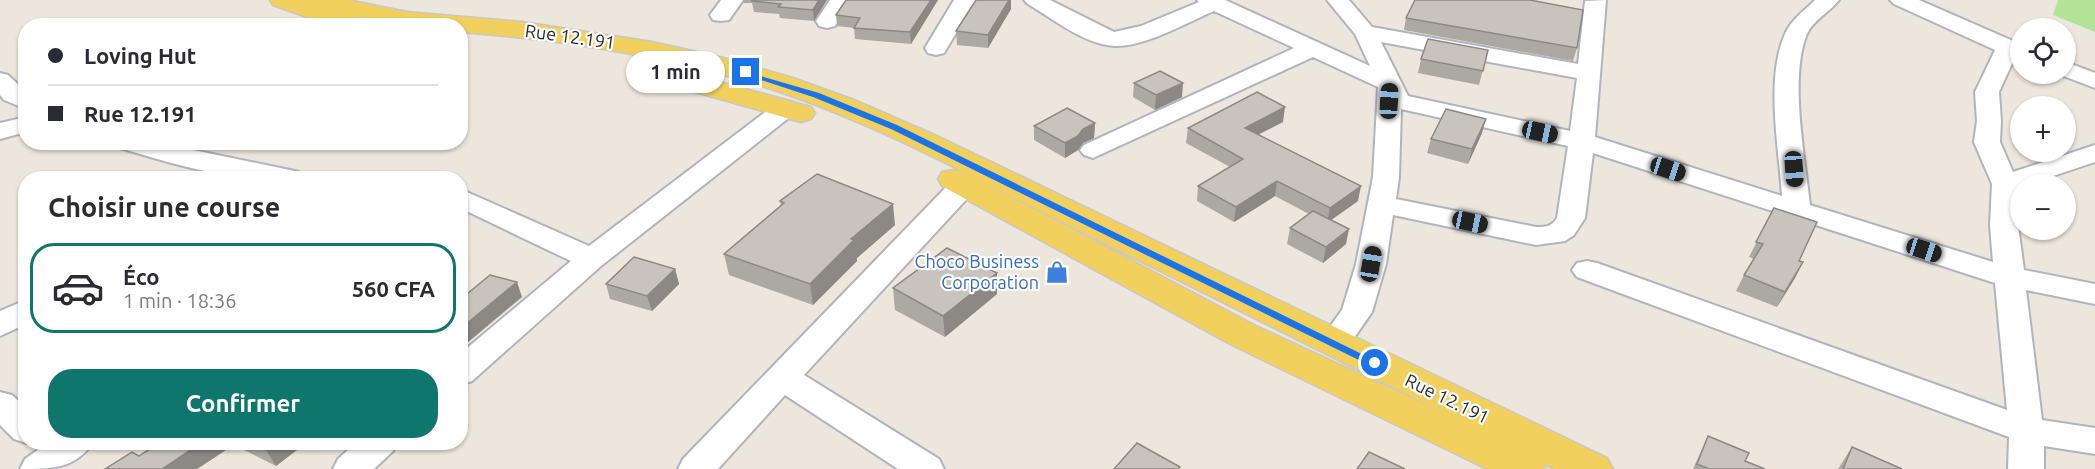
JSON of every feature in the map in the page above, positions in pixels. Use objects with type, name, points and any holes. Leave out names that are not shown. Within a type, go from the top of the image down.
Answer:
[{"type":"main road","points":[[282,0],[336,18]]},
{"type":"main road","name":"Rue 12.191","points":[[322,0],[341,7],[393,18]]},
{"type":"main road","name":"Rue 12.191","points":[[468,25],[549,32],[666,52],[724,66],[807,92],[877,119],[1592,469]]},
{"type":"main road","name":"Rue 12.191","points":[[468,40],[610,61],[786,108],[865,138],[965,184],[1039,227],[1233,330],[1525,469]]},
{"type":"street","points":[[827,21],[841,0]]},
{"type":"street","points":[[936,48],[965,0]]},
{"type":"street","points":[[1035,0],[1084,26],[1115,39],[1131,37],[1211,1],[1390,84]]},
{"type":"street","points":[[1338,0],[1365,32],[1398,101],[1582,141],[2008,277],[2095,294]]},
{"type":"street","points":[[1381,204],[1536,236],[1555,235],[1564,229],[1571,218],[1582,141],[1595,0]]},
{"type":"street","points":[[1797,210],[1786,83],[1796,34],[1828,0]]},
{"type":"street","points":[[1901,0],[2010,47]]},
{"type":"street","points":[[1365,32],[1589,73]]},
{"type":"street","points":[[1093,150],[1313,48]]},
{"type":"street","points":[[2010,55],[1987,92],[1987,142],[2005,184],[2004,225],[2026,430],[2026,469]]},
{"type":"street","points":[[2076,73],[2095,81]]},
{"type":"street","points":[[0,80],[18,98]]},
{"type":"street","points":[[1334,343],[1357,312],[1371,264],[1386,177],[1390,84]]},
{"type":"street","points":[[468,366],[591,259],[786,108]]},
{"type":"street","points":[[0,131],[18,126]]},
{"type":"street","points":[[153,150],[238,171]]},
{"type":"street","points":[[2005,184],[2095,153]]},
{"type":"street","points":[[696,469],[965,184]]},
{"type":"street","points":[[468,200],[591,259]]},
{"type":"street","points":[[1587,270],[2026,430],[2095,441]]},
{"type":"street","points":[[0,325],[18,315]]},
{"type":"street","points":[[783,378],[926,469]]},
{"type":"street","points":[[0,404],[18,422]]},
{"type":"street","points":[[351,469],[372,450]]},
{"type":"green space","points":[[2058,0],[2095,0],[2095,32],[2076,24],[2076,18],[2060,18],[2053,15]]},
{"type":"building","points":[[752,0],[819,0],[813,10],[778,7],[781,4]]},
{"type":"building","points":[[846,0],[931,0],[910,32],[854,28],[860,18],[836,15]]},
{"type":"building","points":[[976,0],[1009,0],[988,35],[956,31]]},
{"type":"building","points":[[1415,0],[1530,0],[1583,10],[1577,48],[1406,18]]},
{"type":"building","points":[[1428,39],[1488,50],[1483,71],[1421,59]]},
{"type":"building","points":[[1160,71],[1183,83],[1156,95],[1134,83]]},
{"type":"building","points":[[1257,92],[1285,107],[1245,128],[1361,186],[1330,208],[1277,181],[1236,207],[1198,186],[1243,159],[1188,128]]},
{"type":"building","points":[[1067,108],[1095,123],[1065,143],[1034,126]]},
{"type":"building","points":[[1446,109],[1486,119],[1472,149],[1431,139]]},
{"type":"building","points":[[817,174],[893,204],[851,239],[854,240],[810,284],[724,254],[784,203],[780,201]]},
{"type":"building","points":[[1774,208],[1817,222],[1799,261],[1803,262],[1785,292],[1744,275],[1763,244],[1756,242]]},
{"type":"building","points":[[1313,211],[1349,229],[1326,247],[1290,228]]},
{"type":"building","points":[[947,248],[997,273],[943,316],[893,288]]},
{"type":"building","points":[[634,257],[675,269],[647,296],[606,284]]},
{"type":"building","points":[[490,275],[517,282],[468,322],[468,293]]},
{"type":"building","points":[[1708,436],[1749,453],[1745,461],[1765,469],[1709,469],[1697,464]]},
{"type":"building","points":[[1137,443],[1180,467],[1178,469],[1114,469]]},
{"type":"building","points":[[1852,447],[1902,469],[1843,469]]},
{"type":"building","points":[[148,450],[190,450],[162,469],[105,469],[132,452],[139,456]]},
{"type":"building","points":[[1369,452],[1405,469],[1357,469]]},
{"type":"place","name":"Choco Business Corporation","points":[[1057,272]]},
{"type":"route","points":[[746,72],[816,95],[877,119],[1375,363]]}]
